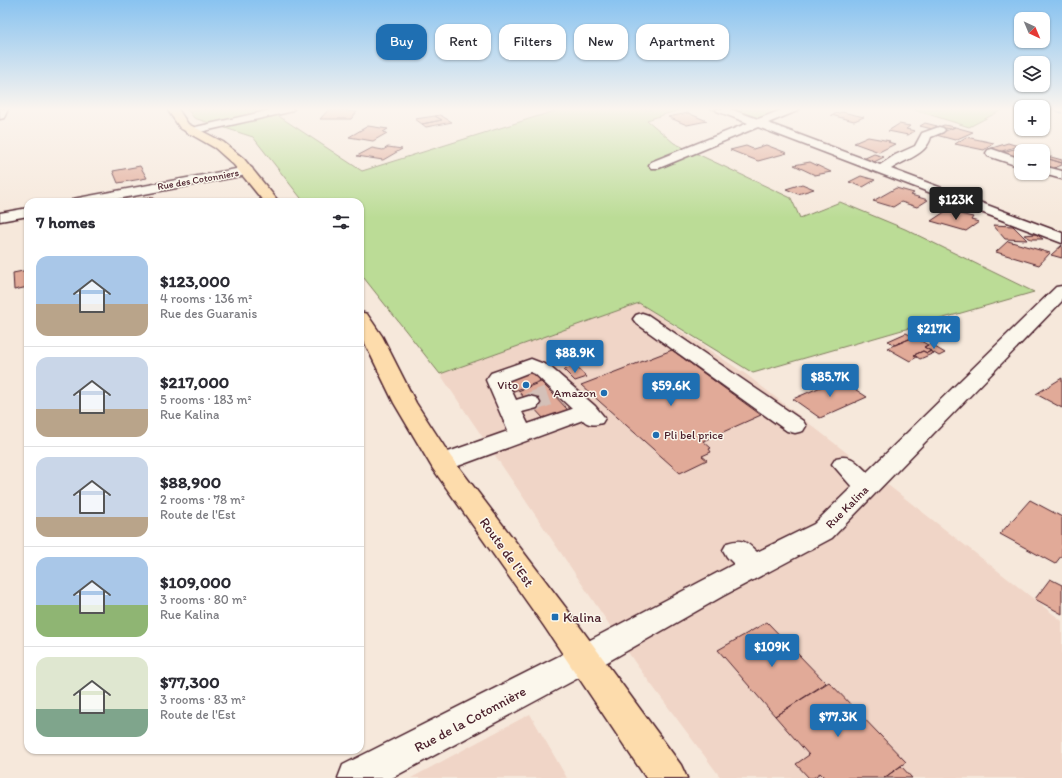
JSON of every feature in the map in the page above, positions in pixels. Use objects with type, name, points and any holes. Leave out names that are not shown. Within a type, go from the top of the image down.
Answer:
[{"type":"main road","points":[[219,145],[247,170],[269,198]]},
{"type":"main road","name":"Route de l'Est","points":[[364,324],[372,336],[405,403],[442,463],[555,616],[668,778]]},
{"type":"street","points":[[655,166],[706,145]]},
{"type":"street","points":[[817,145],[1062,238]]},
{"type":"street","points":[[881,170],[899,158],[919,149],[923,145]]},
{"type":"street","points":[[992,153],[1014,161]]},
{"type":"street","name":"Rue des Cotonniers","points":[[110,198],[165,191],[247,170]]},
{"type":"street","points":[[1050,172],[1062,176]]},
{"type":"street","points":[[0,217],[24,213]]},
{"type":"street","name":"Rue Kalina","points":[[584,659],[713,588],[746,558],[823,531],[1062,291]]},
{"type":"street","points":[[642,319],[795,426]]},
{"type":"street","points":[[442,463],[521,434],[590,415],[558,392],[542,370],[531,365],[498,377],[496,380],[519,406],[521,434]]},
{"type":"street","points":[[844,464],[867,488]]},
{"type":"street","name":"Rue de la Cotonnière","points":[[356,778],[584,659]]},
{"type":"shaded area","points":[[639,303],[747,375],[1062,621],[1062,778],[721,778],[636,664],[440,374]]},
{"type":"shaded area","points":[[530,714],[567,778],[411,778]]},
{"type":"green space","points":[[260,145],[323,145],[362,171],[444,145],[679,145],[791,198],[800,218],[840,202],[905,229],[1034,292],[753,373],[639,303],[440,374],[364,278],[364,198],[301,198]]},
{"type":"building","points":[[767,145],[787,153],[758,161],[730,150],[746,146],[753,149]]},
{"type":"building","points":[[860,145],[892,145],[879,152]]},
{"type":"building","points":[[961,145],[991,145],[984,150]]},
{"type":"building","points":[[1001,145],[1014,145],[1014,147],[999,152],[989,149]]},
{"type":"building","points":[[388,147],[402,149],[383,160],[357,156],[372,148],[383,150]]},
{"type":"building","points":[[1014,149],[1014,158],[999,153]]},
{"type":"building","points":[[874,154],[884,157],[874,162],[863,159]]},
{"type":"building","points":[[1050,157],[1062,160],[1062,163],[1050,159]]},
{"type":"building","points":[[1050,159],[1062,163],[1062,165],[1050,170]]},
{"type":"building","points":[[810,162],[831,172],[815,175],[794,165]]},
{"type":"building","points":[[140,166],[147,178],[118,183],[113,171]]},
{"type":"building","points":[[861,176],[875,180],[863,187],[849,182]]},
{"type":"building","points":[[802,184],[814,189],[798,194],[786,189]]},
{"type":"building","points":[[896,188],[914,193],[911,195],[928,200],[917,207],[901,202],[893,207],[873,201]]},
{"type":"building","points":[[946,211],[973,217],[971,220],[979,222],[966,231],[931,221]]},
{"type":"building","points":[[993,225],[1013,226],[1027,240],[1005,239]]},
{"type":"building","points":[[1036,234],[1043,239],[1031,239],[1024,235]]},
{"type":"building","points":[[1008,241],[1050,253],[1039,265],[996,252]]},
{"type":"building","points":[[1062,245],[1062,258],[1051,255]]},
{"type":"building","points":[[24,271],[24,288],[14,290],[13,273]]},
{"type":"building","points":[[906,333],[914,337],[895,345],[888,341]]},
{"type":"building","points":[[914,337],[928,345],[924,347],[931,351],[927,353],[923,351],[914,355],[917,357],[910,361],[887,348]]},
{"type":"building","points":[[930,344],[945,353],[939,356],[924,347]]},
{"type":"building","points":[[672,350],[761,415],[703,441],[711,448],[709,449],[711,452],[702,456],[707,460],[680,473],[581,385]]},
{"type":"building","points":[[923,351],[927,353],[931,351],[934,353],[920,359],[914,355]]},
{"type":"building","points":[[575,366],[587,377],[575,381],[564,370]]},
{"type":"building","points":[[531,371],[541,381],[514,391],[505,380]]},
{"type":"building","points":[[1062,378],[1062,408],[1036,394]]},
{"type":"building","points":[[839,379],[867,397],[820,418],[793,399]]},
{"type":"building","points":[[541,382],[568,410],[544,419],[518,391]]},
{"type":"building","points":[[1030,500],[1062,517],[1062,555],[1055,564],[1000,534]]},
{"type":"building","points":[[1050,579],[1062,585],[1062,614],[1035,599]]},
{"type":"building","points":[[767,622],[826,683],[775,716],[718,650]]},
{"type":"building","points":[[829,682],[906,762],[884,778],[825,778],[820,773],[813,778],[809,778],[796,764],[809,755],[775,716]]},
{"type":"building","points":[[901,766],[912,778],[884,778]]},
{"type":"tunnel","points":[[529,403],[553,394]]},
{"type":"place","name":"Vito","points":[[526,385]]},
{"type":"place","name":"Amazon","points":[[604,393]]},
{"type":"place","name":"Pli bel price","points":[[656,435]]},
{"type":"place","name":"Kalina","points":[[555,617]]}]
